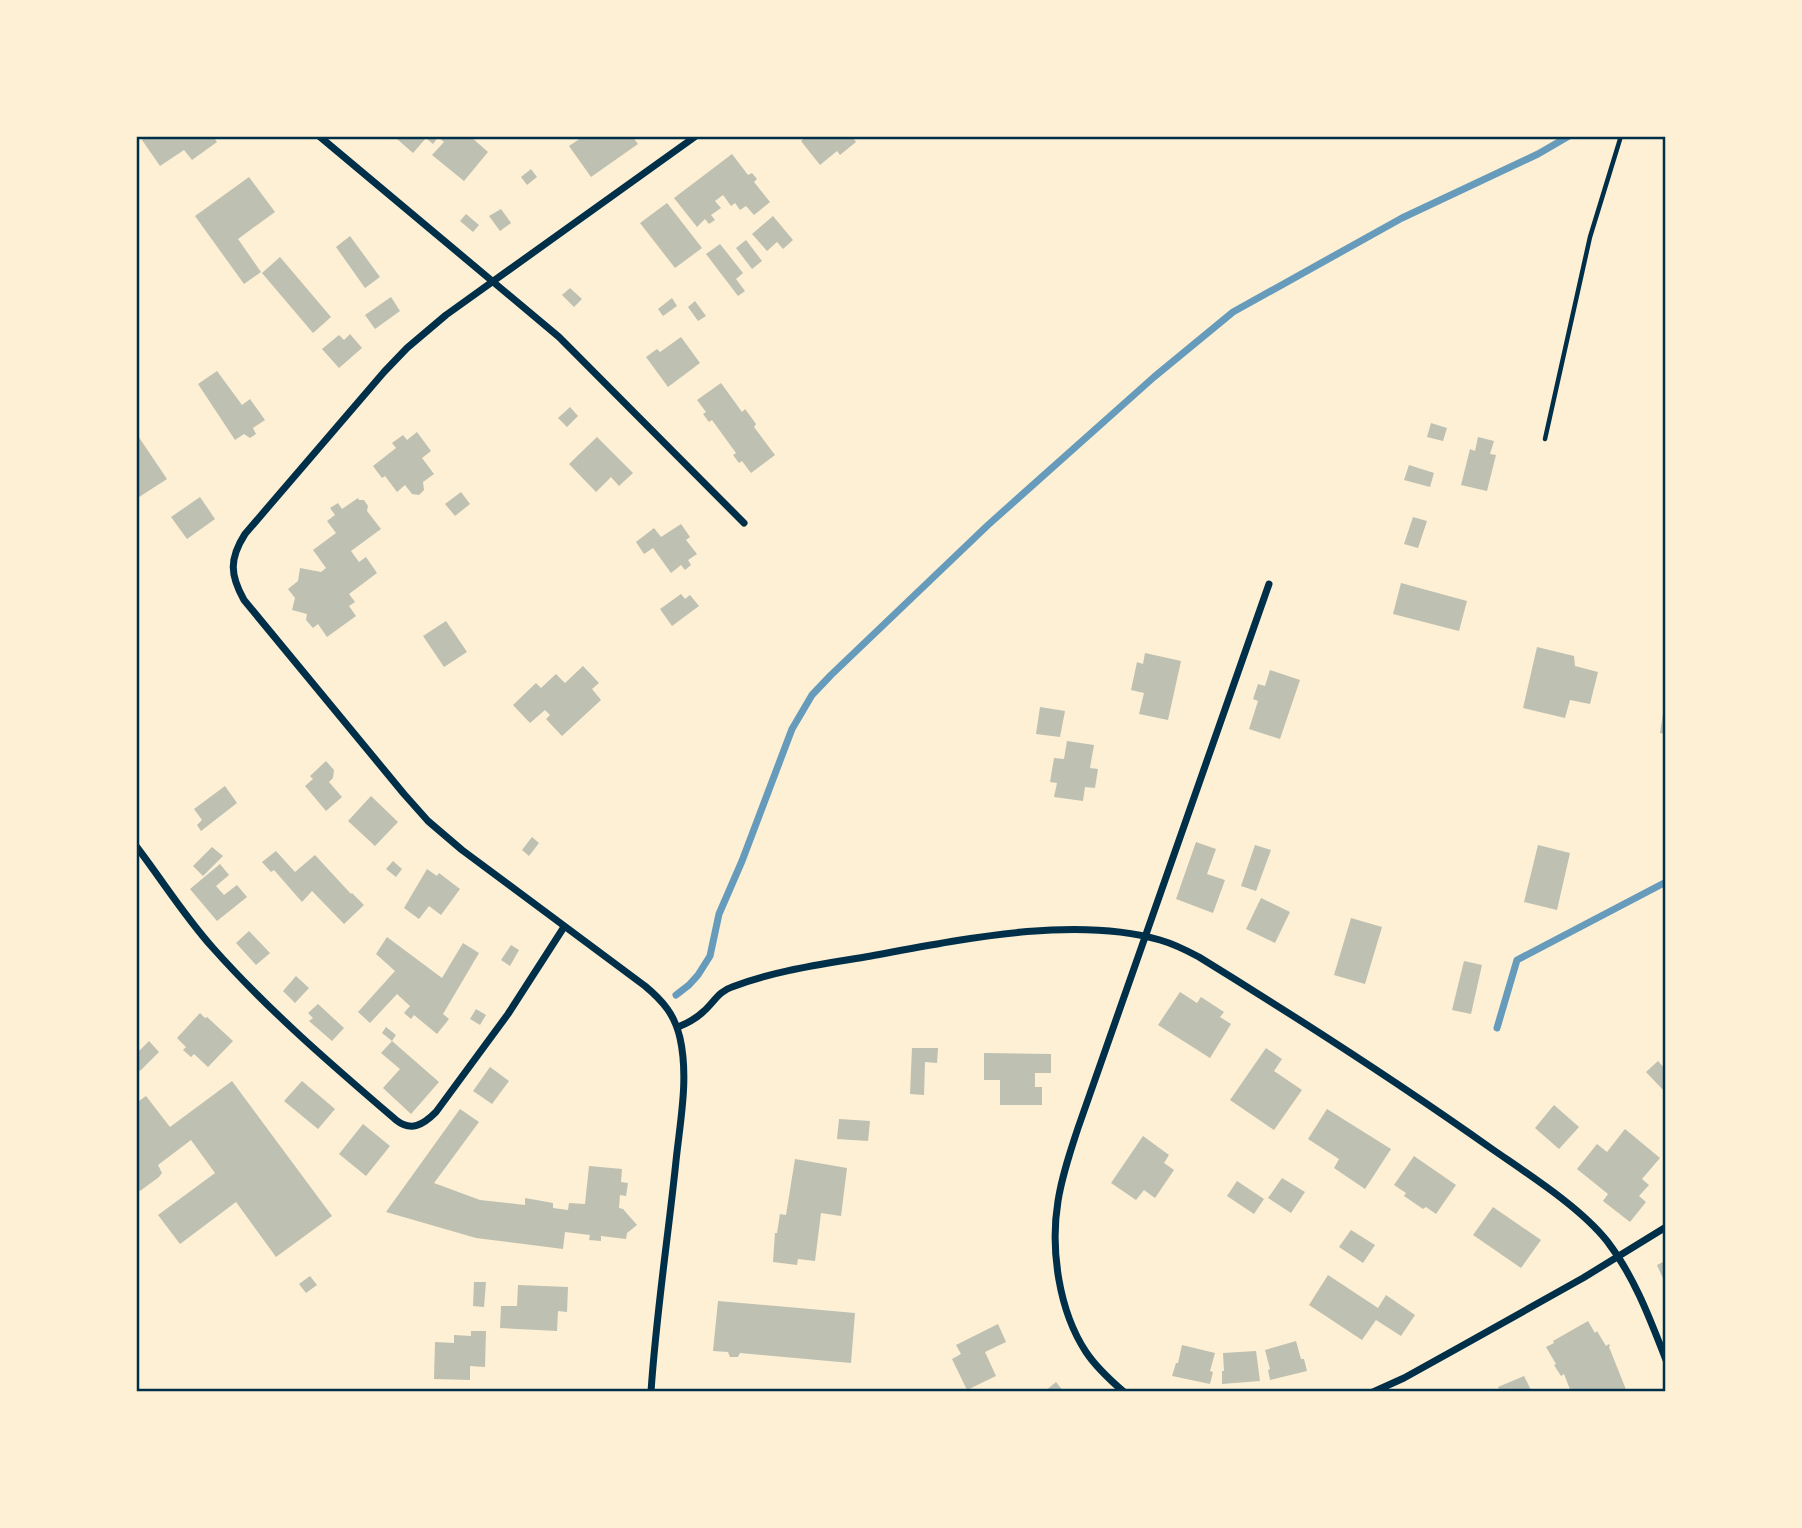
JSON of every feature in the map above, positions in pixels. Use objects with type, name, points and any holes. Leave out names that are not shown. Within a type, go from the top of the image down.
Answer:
[{"type":"street","points":[[319,136],[559,337],[744,523]]},
{"type":"street","points":[[651,1391],[682,1105],[682,1052],[673,1015],[660,999],[462,850],[417,810],[244,600],[233,574],[237,546],[245,534],[407,348],[426,331],[696,136]]},
{"type":"street","points":[[1124,1391],[1108,1378],[1087,1353],[1073,1329],[1058,1267],[1058,1202],[1065,1167],[1269,584]]},
{"type":"street","points":[[136,846],[206,940],[266,1003],[324,1058],[402,1125],[409,1127],[427,1121],[436,1112],[508,1014],[564,928]]},
{"type":"street","points":[[678,1027],[695,1020],[716,997],[730,987],[805,968],[936,945],[1034,931],[1089,930],[1145,936],[1178,946],[1434,1108],[1581,1215],[1618,1256],[1642,1301],[1665,1360]]},
{"type":"street","points":[[1373,1391],[1404,1378],[1583,1278],[1665,1227]]},
{"type":"path","points":[[1545,439],[1590,237],[1621,136]]},
{"type":"building","points":[[147,136],[213,136],[217,142],[192,160],[184,150],[160,166],[142,140]]},
{"type":"building","points":[[399,136],[470,136],[488,152],[464,181],[432,155],[444,142],[438,137],[433,144],[426,138],[413,153],[397,139]]},
{"type":"building","points":[[580,136],[632,136],[638,144],[591,177],[569,146],[581,138]]},
{"type":"building","points":[[807,136],[852,136],[856,142],[840,155],[837,151],[820,165],[801,141]]},
{"type":"building","points":[[732,154],[748,175],[752,173],[757,179],[754,182],[770,202],[754,215],[746,206],[740,210],[735,203],[731,206],[723,195],[715,201],[721,208],[711,215],[715,220],[709,224],[705,219],[697,227],[674,198]]},
{"type":"building","points":[[531,169],[537,177],[527,185],[521,177]]},
{"type":"building","points":[[249,177],[275,212],[238,239],[261,272],[244,284],[195,216]]},
{"type":"building","points":[[667,203],[702,248],[675,268],[640,223]]},
{"type":"building","points":[[501,209],[511,223],[500,231],[489,216]]},
{"type":"building","points":[[466,214],[479,225],[473,232],[460,221]]},
{"type":"building","points":[[773,216],[793,240],[783,249],[777,242],[767,251],[752,234]]},
{"type":"building","points":[[350,236],[380,277],[365,288],[336,247]]},
{"type":"building","points":[[746,240],[762,261],[752,269],[736,248]]},
{"type":"building","points":[[720,244],[743,273],[736,279],[745,291],[738,296],[706,254]]},
{"type":"building","points":[[280,257],[331,317],[313,333],[262,273]]},
{"type":"building","points":[[570,288],[582,299],[574,307],[562,295]]},
{"type":"building","points":[[391,297],[400,311],[375,329],[365,315]]},
{"type":"building","points":[[672,298],[677,306],[663,316],[658,309]]},
{"type":"building","points":[[695,301],[706,316],[698,321],[688,307]]},
{"type":"building","points":[[350,334],[362,348],[339,368],[322,349],[339,335],[344,340]]},
{"type":"building","points":[[681,337],[700,363],[668,387],[646,357],[657,349],[660,352]]},
{"type":"building","points":[[217,371],[242,405],[250,399],[265,420],[253,428],[256,434],[250,438],[244,434],[235,440],[198,384]]},
{"type":"building","points":[[721,383],[742,412],[745,409],[751,417],[756,424],[754,427],[775,455],[751,473],[742,461],[739,463],[733,455],[736,453],[712,420],[709,422],[703,414],[706,412],[697,400]]},
{"type":"building","points":[[570,407],[578,416],[567,427],[558,418]]},
{"type":"building","points":[[1431,423],[1447,428],[1443,441],[1427,437]]},
{"type":"building","points":[[417,432],[431,451],[422,458],[434,474],[423,482],[424,490],[419,495],[412,494],[405,485],[397,492],[373,466],[396,448],[392,443],[403,435],[407,440]]},
{"type":"building","points":[[136,433],[167,479],[136,499]]},
{"type":"building","points":[[597,437],[633,473],[619,486],[611,477],[596,492],[569,464]]},
{"type":"building","points":[[1478,437],[1494,441],[1490,454],[1496,455],[1487,491],[1461,485],[1470,449],[1475,451]]},
{"type":"building","points":[[1409,465],[1434,473],[1430,487],[1404,480]]},
{"type":"building","points":[[461,492],[470,504],[455,516],[445,504]]},
{"type":"building","points":[[200,497],[215,519],[187,539],[171,517]]},
{"type":"building","points":[[358,498],[364,500],[368,506],[367,511],[381,529],[351,551],[359,562],[366,557],[377,573],[349,594],[355,602],[349,606],[356,616],[327,637],[318,624],[313,628],[306,620],[307,614],[292,610],[295,598],[288,589],[298,581],[300,568],[321,572],[326,568],[313,550],[336,533],[327,521],[335,515],[330,508],[338,503],[342,509]]},
{"type":"building","points":[[1413,517],[1427,521],[1418,548],[1404,544]]},
{"type":"building","points":[[681,524],[690,537],[686,540],[697,554],[688,560],[691,565],[685,570],[681,565],[671,573],[653,548],[644,554],[636,542],[654,528],[661,537]]},
{"type":"building","points":[[1401,583],[1467,601],[1459,631],[1393,614]]},
{"type":"building","points":[[681,594],[685,599],[690,595],[699,606],[672,626],[660,609]]},
{"type":"building","points":[[446,621],[467,652],[444,667],[423,636]]},
{"type":"building","points":[[1537,647],[1574,656],[1575,666],[1598,672],[1590,704],[1570,700],[1565,718],[1523,708]]},
{"type":"building","points":[[1145,653],[1181,661],[1168,720],[1139,714],[1144,693],[1131,690],[1137,662],[1143,664]]},
{"type":"building","points":[[583,666],[599,683],[592,689],[601,700],[562,736],[546,719],[550,715],[545,710],[530,723],[513,705],[536,683],[541,688],[556,674],[565,683]]},
{"type":"building","points":[[1270,670],[1300,680],[1280,739],[1249,729],[1258,701],[1253,699],[1258,684],[1265,686]]},
{"type":"building","points":[[1040,707],[1065,711],[1060,737],[1036,734]]},
{"type":"building","points":[[1665,707],[1665,734],[1660,733]]},
{"type":"building","points":[[1067,741],[1094,745],[1090,768],[1098,769],[1095,788],[1085,787],[1083,801],[1054,797],[1057,783],[1050,782],[1054,758],[1064,759]]},
{"type":"building","points":[[326,761],[334,770],[333,778],[329,782],[342,797],[326,811],[305,786],[313,779],[310,776]]},
{"type":"building","points":[[225,786],[237,803],[201,831],[197,825],[202,820],[194,809]]},
{"type":"building","points":[[371,796],[398,822],[375,846],[348,821]]},
{"type":"building","points":[[532,837],[539,843],[529,856],[522,850]]},
{"type":"building","points":[[1196,842],[1216,849],[1207,874],[1225,880],[1213,913],[1176,899]]},
{"type":"building","points":[[1255,845],[1271,850],[1256,891],[1241,886]]},
{"type":"building","points":[[1538,845],[1570,853],[1557,910],[1524,902]]},
{"type":"building","points":[[212,847],[223,856],[203,876],[193,866]]},
{"type":"building","points":[[276,851],[295,872],[315,855],[364,905],[344,924],[312,891],[302,902],[274,870],[271,872],[262,862]]},
{"type":"building","points":[[393,861],[402,869],[396,877],[386,869]]},
{"type":"building","points":[[220,864],[229,875],[216,886],[224,895],[237,885],[247,897],[217,921],[190,889]]},
{"type":"building","points":[[427,869],[437,876],[439,873],[460,889],[441,915],[429,906],[419,919],[404,908]]},
{"type":"building","points":[[1261,898],[1290,912],[1275,943],[1246,929]]},
{"type":"building","points":[[1351,918],[1382,927],[1365,984],[1334,975]]},
{"type":"building","points":[[249,931],[270,953],[256,965],[236,943]]},
{"type":"building","points":[[387,937],[442,978],[463,943],[479,953],[443,1014],[449,1019],[437,1034],[414,1015],[411,1019],[404,1013],[410,1006],[397,994],[370,1023],[358,1012],[395,971],[376,954]]},
{"type":"building","points":[[511,945],[519,950],[510,966],[501,960]]},
{"type":"building","points":[[1464,961],[1482,965],[1471,1014],[1452,1010]]},
{"type":"building","points":[[296,976],[309,988],[295,1003],[283,991]]},
{"type":"building","points":[[1180,992],[1197,1003],[1201,997],[1224,1012],[1220,1017],[1231,1024],[1210,1058],[1158,1025]]},
{"type":"building","points":[[318,1004],[344,1028],[332,1041],[309,1021],[313,1018],[308,1013]]},
{"type":"building","points":[[476,1009],[486,1015],[480,1025],[470,1019]]},
{"type":"building","points":[[200,1013],[233,1041],[208,1067],[194,1054],[191,1057],[183,1050],[186,1047],[177,1038]]},
{"type":"building","points":[[386,1027],[396,1035],[392,1041],[382,1033]]},
{"type":"building","points":[[149,1041],[159,1052],[140,1071],[136,1067],[136,1054]]},
{"type":"building","points":[[392,1041],[439,1082],[411,1114],[383,1088],[400,1069],[381,1053]]},
{"type":"building","points":[[912,1048],[938,1048],[937,1063],[925,1062],[924,1095],[910,1094]]},
{"type":"building","points":[[1266,1048],[1282,1059],[1274,1071],[1302,1090],[1274,1130],[1230,1100]]},
{"type":"building","points":[[984,1053],[1051,1054],[1051,1073],[1035,1073],[1035,1087],[1042,1087],[1042,1105],[1000,1105],[1000,1080],[984,1080]]},
{"type":"building","points":[[1658,1061],[1665,1069],[1665,1092],[1646,1072]]},
{"type":"building","points":[[490,1067],[509,1081],[492,1104],[473,1091]]},
{"type":"building","points":[[232,1081],[332,1216],[276,1257],[236,1202],[180,1244],[158,1215],[215,1173],[191,1140],[158,1165],[162,1173],[159,1177],[140,1191],[136,1186],[136,1103],[146,1096],[170,1127]]},
{"type":"building","points":[[302,1081],[335,1109],[318,1129],[284,1101]]},
{"type":"building","points":[[1554,1105],[1579,1127],[1559,1149],[1535,1128]]},
{"type":"building","points":[[460,1109],[479,1122],[434,1183],[480,1200],[525,1205],[525,1198],[553,1203],[553,1208],[568,1210],[569,1203],[585,1204],[589,1166],[622,1169],[621,1182],[628,1183],[626,1196],[620,1195],[619,1208],[637,1225],[627,1233],[626,1239],[601,1236],[601,1241],[589,1240],[590,1235],[565,1232],[563,1249],[476,1238],[386,1212]]},
{"type":"building","points":[[1327,1109],[1391,1149],[1365,1189],[1334,1168],[1339,1159],[1308,1139]]},
{"type":"building","points":[[839,1119],[870,1121],[868,1141],[837,1139]]},
{"type":"building","points":[[363,1124],[390,1146],[366,1176],[339,1154]]},
{"type":"building","points":[[1625,1129],[1660,1158],[1642,1179],[1649,1185],[1639,1196],[1646,1202],[1630,1222],[1603,1201],[1608,1194],[1577,1169],[1597,1144],[1607,1152]]},
{"type":"building","points":[[1143,1136],[1169,1155],[1164,1163],[1174,1170],[1155,1198],[1144,1190],[1136,1200],[1111,1183]]},
{"type":"building","points":[[1414,1156],[1456,1185],[1436,1214],[1404,1196],[1406,1193],[1394,1185]]},
{"type":"building","points":[[795,1159],[847,1168],[841,1216],[821,1213],[815,1261],[798,1259],[797,1265],[773,1262],[775,1233],[780,1214],[786,1215]]},
{"type":"building","points":[[1282,1178],[1305,1192],[1291,1213],[1268,1198]]},
{"type":"building","points":[[1237,1181],[1264,1199],[1254,1214],[1227,1196]]},
{"type":"building","points":[[1493,1207],[1541,1240],[1521,1268],[1473,1235]]},
{"type":"building","points":[[1351,1230],[1375,1245],[1363,1263],[1339,1247]]},
{"type":"building","points":[[1665,1261],[1665,1283],[1657,1265]]},
{"type":"building","points":[[1328,1275],[1378,1308],[1386,1295],[1415,1315],[1401,1336],[1376,1320],[1362,1340],[1309,1305]]},
{"type":"building","points":[[310,1276],[317,1285],[306,1293],[299,1284]]},
{"type":"building","points":[[474,1282],[486,1282],[484,1307],[473,1306]]},
{"type":"building","points":[[518,1285],[568,1287],[567,1312],[558,1311],[557,1331],[500,1328],[501,1306],[517,1306]]},
{"type":"building","points":[[718,1301],[855,1313],[851,1363],[740,1353],[738,1357],[730,1357],[728,1352],[713,1351]]},
{"type":"building","points":[[1588,1321],[1606,1346],[1609,1344],[1627,1392],[1571,1392],[1564,1374],[1561,1376],[1554,1365],[1556,1364],[1546,1347]]},
{"type":"building","points":[[998,1324],[1006,1342],[985,1352],[996,1376],[967,1390],[952,1359],[961,1354],[956,1345]]},
{"type":"building","points":[[471,1331],[486,1331],[485,1367],[470,1366],[470,1380],[434,1379],[435,1342],[454,1343],[454,1335],[471,1336]]},
{"type":"building","points":[[1296,1341],[1307,1371],[1270,1380],[1265,1350]]},
{"type":"building","points":[[1182,1345],[1215,1353],[1210,1384],[1172,1376]]},
{"type":"building","points":[[1256,1351],[1260,1381],[1222,1384],[1223,1353]]},
{"type":"building","points":[[1524,1376],[1532,1392],[1494,1392],[1498,1387]]},
{"type":"building","points":[[1056,1382],[1064,1392],[1044,1392]]},
{"type":"waterway","points":[[676,995],[698,975],[710,956],[719,914],[792,729],[812,695],[831,675],[988,525],[1154,377],[1233,312],[1402,218],[1538,154],[1569,136]]},
{"type":"waterway","points":[[1497,1028],[1517,960],[1666,882]]}]
